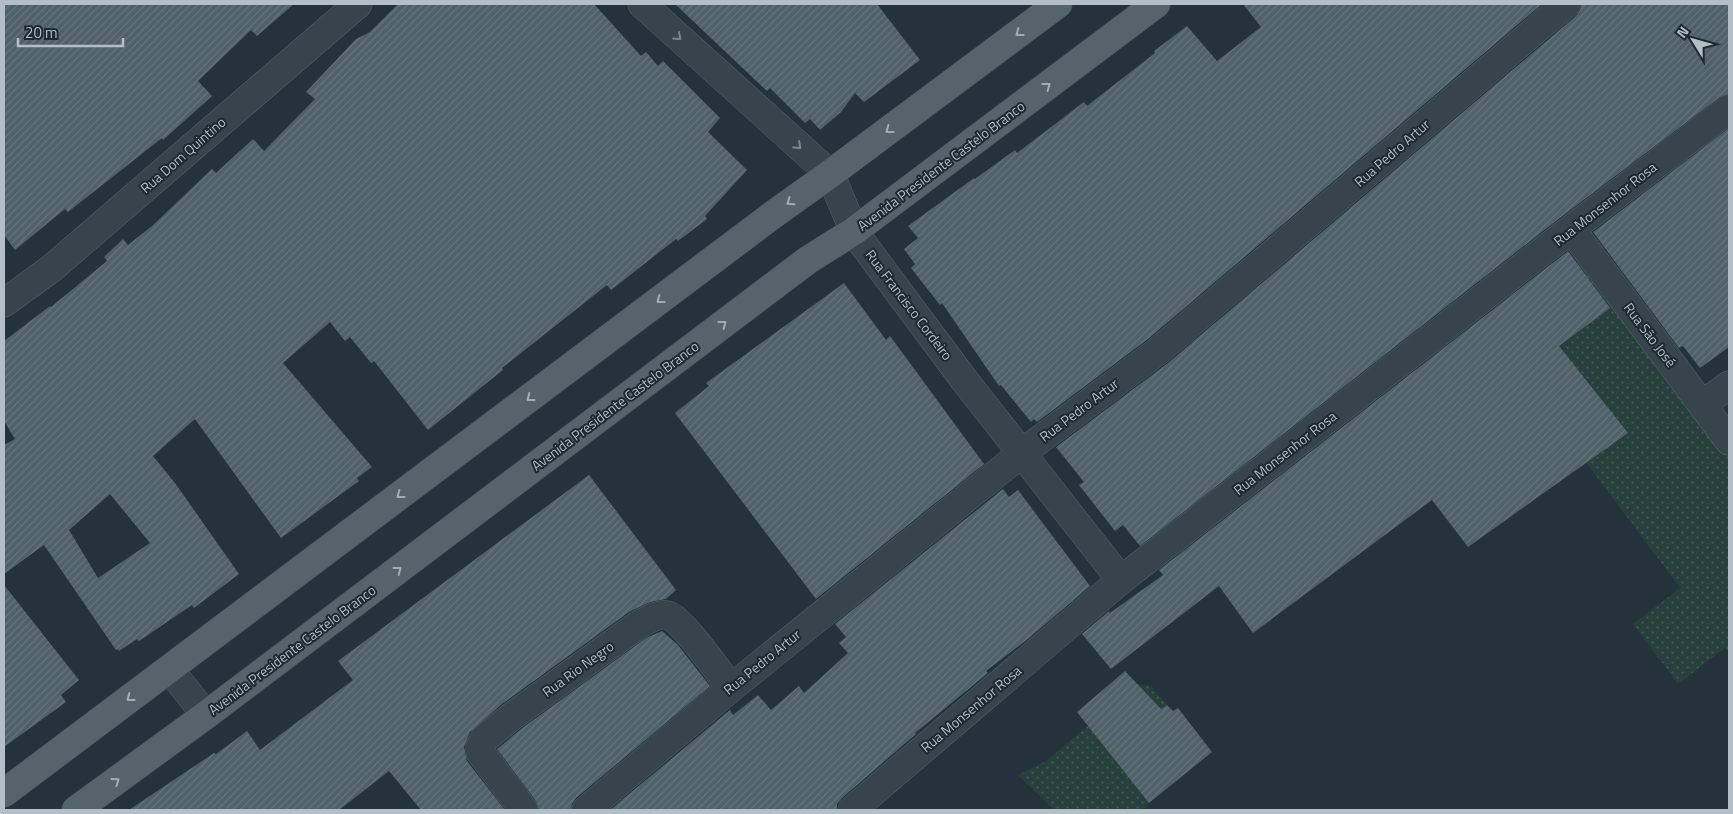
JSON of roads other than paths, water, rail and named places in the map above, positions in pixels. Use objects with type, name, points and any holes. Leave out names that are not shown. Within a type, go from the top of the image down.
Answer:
[{"type":"main road","points":[[4,792],[774,214],[1058,4]]},
{"type":"main road","name":"Avenida Presidente Castelo Branco","points":[[76,810],[206,716],[800,266],[854,231],[1156,4]]},
{"type":"street","name":"Rua Dom Quintino","points":[[4,303],[52,268],[358,4]]},
{"type":"street","name":"Rua Francisco Cordeiro","points":[[642,4],[830,174],[854,231],[965,381],[1121,580]]},
{"type":"street","name":"Rua Pedro Artur","points":[[586,810],[731,688],[1022,453],[1158,351],[1566,4]]},
{"type":"street","name":"Rua Monsenhor Rosa","points":[[852,810],[1121,580],[1729,109]]},
{"type":"street","name":"Rua São José","points":[[1572,229],[1729,441]]},
{"type":"street","points":[[1702,405],[1729,385]]},
{"type":"street","name":"Rua Rio Negro","points":[[524,810],[480,752],[484,739],[511,717],[638,626],[659,615],[668,614],[680,622],[731,688]]},
{"type":"street","points":[[170,669],[206,716]]}]
